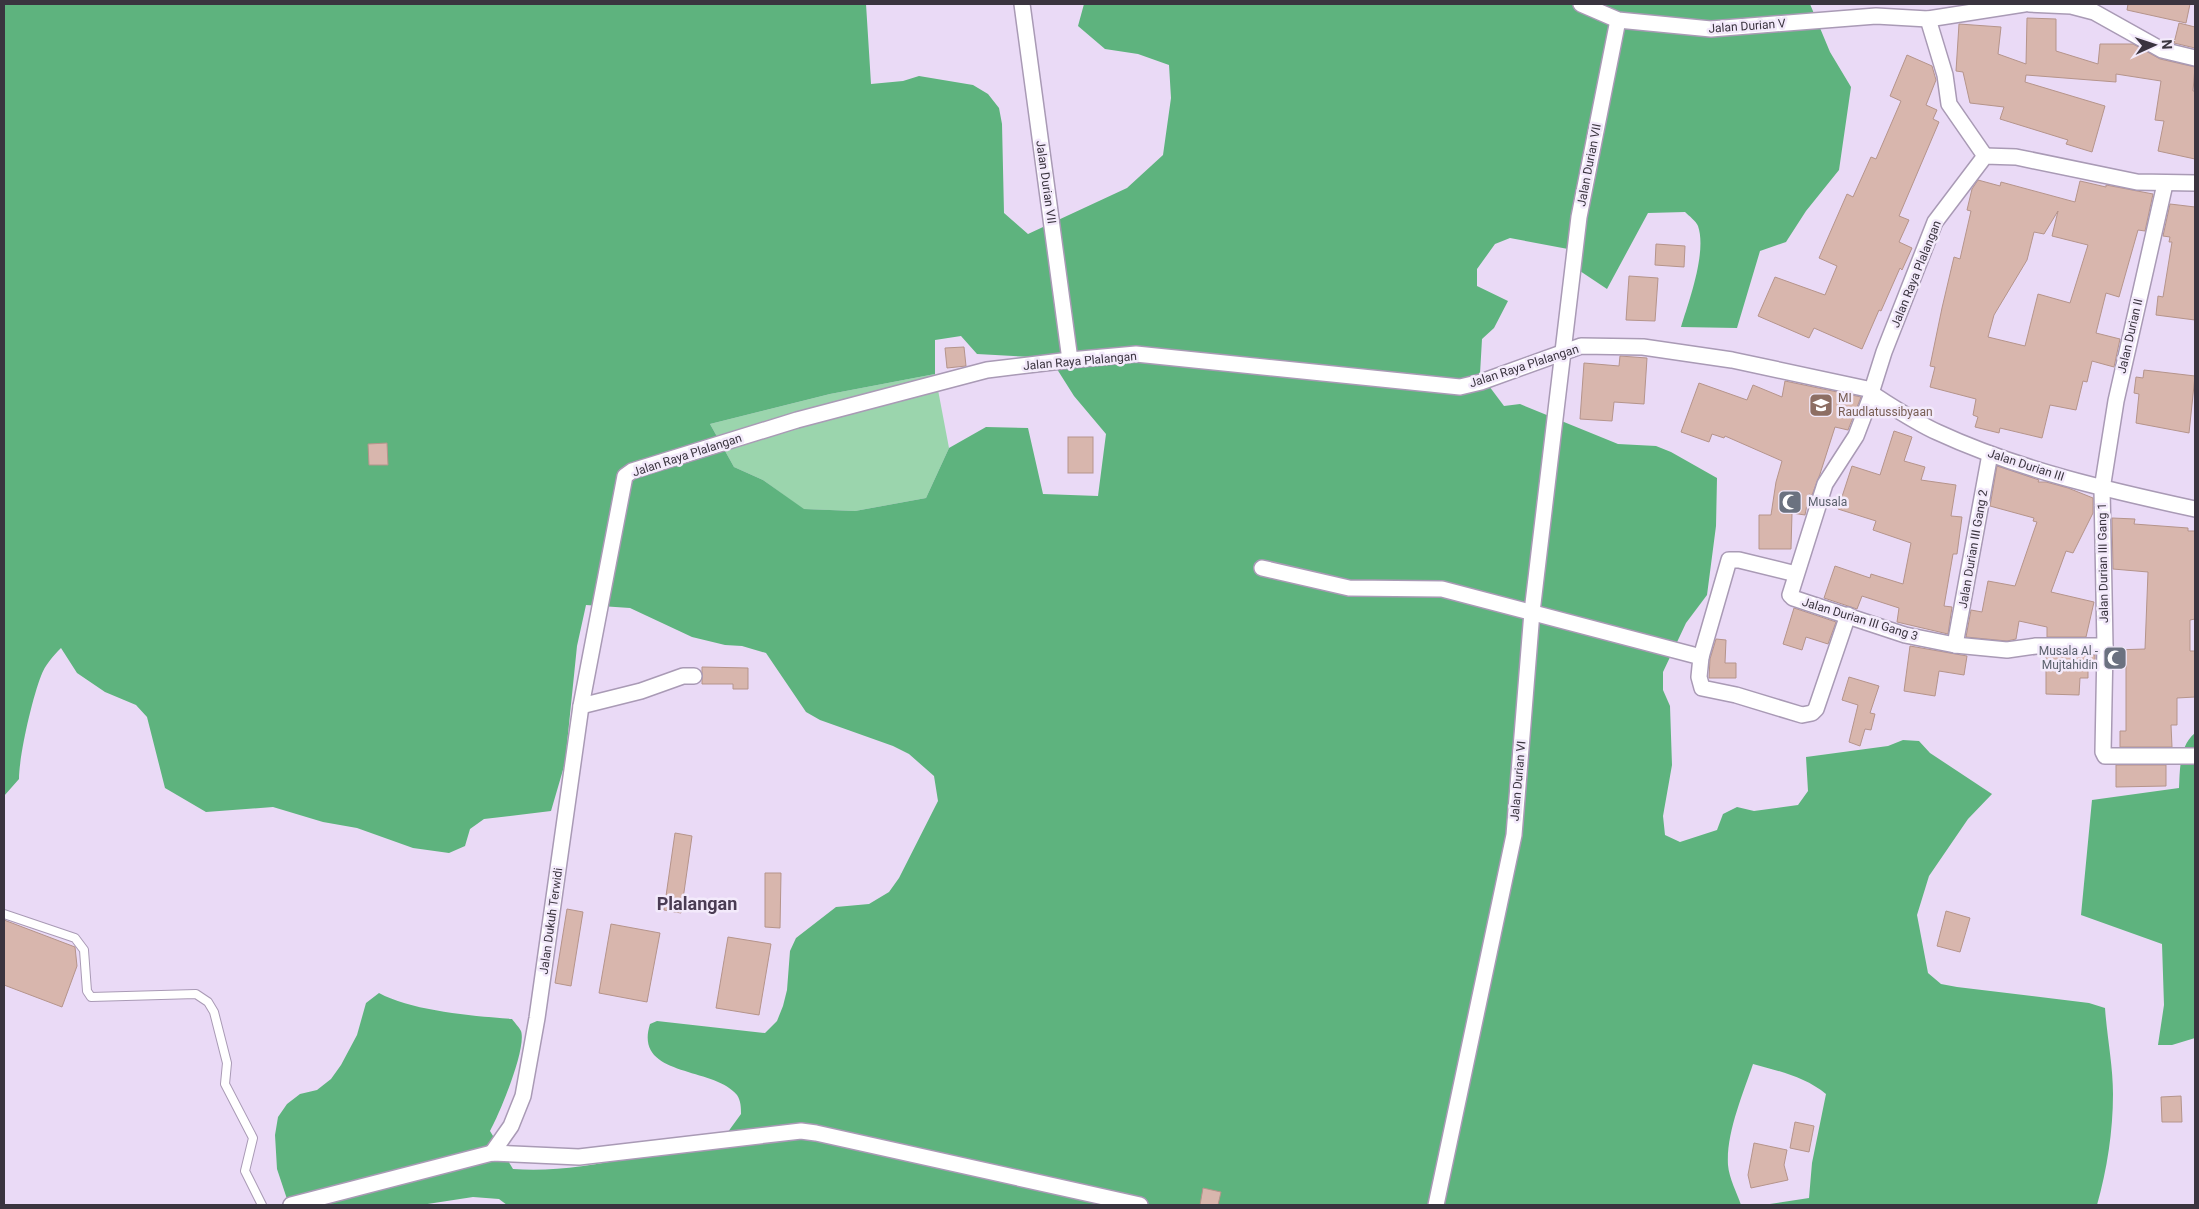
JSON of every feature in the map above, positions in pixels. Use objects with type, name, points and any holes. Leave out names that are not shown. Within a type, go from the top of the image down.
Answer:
[{"type":"street","name":"Jalan Durian VII","points":[[1022,4],[1070,360]]},
{"type":"street","points":[[1581,4],[1618,20]]},
{"type":"street","name":"Jalan Durian V","points":[[1618,20],[1711,30],[1878,10],[1909,20],[1928,19],[2024,4]]},
{"type":"street","points":[[2029,4],[2071,6],[2094,12],[2162,50],[2195,58]]},
{"type":"street","points":[[1928,19],[1945,75],[1949,104],[1985,156],[2016,157],[2137,182],[2164,184],[2195,183]]},
{"type":"street","name":"Jalan Durian VII","points":[[1563,352],[1579,217],[1618,20]]},
{"type":"street","name":"Jalan Raya Plalangan","points":[[625,476],[642,467],[797,420],[988,370],[1136,354],[1460,387],[1481,382],[1580,346],[1643,347],[1732,360],[1872,392],[1884,352],[1935,222],[1985,156]]},
{"type":"street","name":"Jalan Durian II","points":[[2102,489],[2116,401],[2164,184]]},
{"type":"street","name":"Jalan Durian VI","points":[[1436,1205],[1514,835],[1532,612],[1563,352]]},
{"type":"street","name":"Jalan Durian III","points":[[1872,392],[1936,432],[1990,454],[2102,489],[2195,509]]},
{"type":"street","name":"Jalan Durian III Gang 3","points":[[1872,392],[1856,436],[1825,484],[1790,590],[1793,598],[1905,634],[1955,645],[2007,650],[2036,646],[2105,646]]},
{"type":"street","name":"Jalan Durian III Gang 2","points":[[1955,645],[1990,454]]},
{"type":"street","name":"Jalan Dukuh Terwidi","points":[[492,1153],[511,1126],[523,1096],[537,1018],[581,706],[625,476]]},
{"type":"street","name":"Jalan Durian III Gang 1","points":[[2102,489],[2105,756],[2195,756]]},
{"type":"street","points":[[1796,574],[1739,560],[1728,560],[1701,657],[1699,677],[1702,688],[1808,714],[1816,709],[1848,615]]},
{"type":"street","points":[[1262,568],[1349,588],[1442,588],[1701,657]]},
{"type":"street","points":[[581,706],[642,691],[683,676],[694,676]]},
{"type":"street","points":[[291,1205],[492,1153],[579,1157],[801,1131],[816,1132],[1140,1205]]},
{"type":"lane","points":[[4,914],[75,938],[84,950],[87,991],[91,997],[196,994],[208,1002],[214,1012],[224,1046],[227,1063],[225,1084],[253,1138],[245,1171],[262,1205]]},
{"type":"green space","points":[[4,4],[866,4],[871,84],[903,81],[919,76],[973,85],[988,94],[999,108],[1002,124],[1004,213],[1028,234],[1127,188],[1163,155],[1171,98],[1169,65],[1138,54],[1105,49],[1078,26],[1084,4],[1810,4],[1830,52],[1851,87],[1839,170],[1806,211],[1786,242],[1760,251],[1737,328],[1681,327],[1699,263],[1700,237],[1698,226],[1685,212],[1648,213],[1607,289],[1574,267],[1568,249],[1510,238],[1495,244],[1477,269],[1477,286],[1508,301],[1494,328],[1482,339],[1480,374],[1504,406],[1520,404],[1618,444],[1656,446],[1671,452],[1717,478],[1716,526],[1707,595],[1686,623],[1663,672],[1663,690],[1670,706],[1672,765],[1663,816],[1665,835],[1680,842],[1717,830],[1723,814],[1737,807],[1754,811],[1798,805],[1808,791],[1806,757],[1888,746],[1903,740],[1919,741],[1930,753],[1992,794],[1968,819],[1929,876],[1917,915],[1928,973],[1941,984],[2089,1003],[2105,1008],[2113,1094],[2111,1136],[2104,1178],[2097,1205],[1763,1205],[1809,1198],[1812,1163],[1826,1094],[1801,1079],[1753,1064],[1732,1127],[1728,1153],[1730,1175],[1741,1205],[507,1205],[499,1199],[473,1197],[421,1205],[289,1205],[277,1169],[275,1135],[278,1117],[287,1104],[300,1094],[317,1090],[331,1079],[357,1035],[366,1003],[379,993],[425,1008],[512,1019],[518,1026],[521,1031],[522,1040],[520,1052],[505,1097],[490,1131],[513,1169],[540,1170],[593,1165],[725,1136],[741,1114],[737,1095],[726,1086],[711,1079],[664,1063],[653,1054],[648,1041],[650,1024],[657,1021],[765,1033],[777,1021],[783,1006],[787,990],[790,951],[796,938],[836,907],[869,904],[889,892],[899,878],[938,801],[934,776],[909,754],[893,746],[820,720],[806,712],[766,653],[742,646],[725,645],[692,637],[630,608],[586,605],[577,646],[565,763],[551,811],[484,819],[470,829],[465,846],[449,853],[413,848],[357,828],[323,822],[273,807],[206,812],[165,788],[147,717],[136,705],[105,692],[77,673],[61,648],[41,676],[21,756],[19,779],[4,796]],"holes":[[[961,336],[977,354],[1050,358],[1074,396],[1106,434],[1098,496],[1043,494],[1028,428],[986,427],[949,448],[926,498],[855,511],[804,509],[763,480],[734,467],[710,424],[830,394],[935,374],[935,340]]]},
{"type":"green space","points":[[935,374],[949,448],[926,498],[855,511],[803,509],[763,480],[734,467],[710,424],[830,394]]},
{"type":"green space","points":[[2195,733],[2195,1038],[2172,1045],[2158,1045],[2164,1005],[2162,944],[2081,915],[2092,800],[2179,788],[2183,751]]},
{"type":"building","points":[[2128,4],[2190,4],[2186,23],[2127,10]]},
{"type":"building","points":[[2027,18],[2056,19],[2056,51],[2098,64],[2100,44],[2133,44],[2160,59],[2195,67],[2193,91],[2195,91],[2195,159],[2158,151],[2164,121],[2155,120],[2161,81],[2116,74],[2116,82],[2026,75],[2025,82],[2105,106],[2092,152],[2066,144],[2068,140],[2000,119],[2004,107],[1970,103],[1963,72],[1956,71],[1959,24],[2001,27],[1998,54],[2026,64]]},
{"type":"building","points":[[2179,23],[2195,27],[2195,48],[2174,43]]},
{"type":"building","points":[[1907,55],[1932,66],[1936,80],[1926,105],[1937,110],[1933,119],[1939,122],[1899,216],[1909,220],[1899,242],[1912,248],[1902,270],[1900,268],[1881,311],[1879,310],[1862,349],[1814,328],[1809,338],[1758,316],[1775,277],[1825,295],[1837,266],[1819,258],[1847,194],[1853,197],[1871,157],[1876,159],[1901,101],[1890,96]]},
{"type":"building","points":[[1978,180],[2000,186],[2001,182],[2075,202],[2080,181],[2153,194],[2145,231],[2138,230],[2119,297],[2106,293],[2096,333],[2120,339],[2114,367],[2092,361],[2087,382],[2083,381],[2076,410],[2050,405],[2042,438],[2000,428],[1999,433],[1975,427],[1978,417],[1973,415],[1976,399],[1930,387],[1935,367],[1930,366],[1942,308],[1954,257],[1960,259],[1971,211],[1967,210],[1972,189]],"holes":[[[2058,211],[2052,236],[2088,245],[2070,303],[2038,294],[2025,346],[1988,337],[1994,315],[2027,260],[2034,232],[2044,234]]]},
{"type":"building","points":[[2170,204],[2195,207],[2195,320],[2156,315],[2158,296],[2163,297],[2172,242],[2169,242],[2170,237],[2163,236]]},
{"type":"building","points":[[1656,244],[1685,246],[1684,267],[1655,265]]},
{"type":"building","points":[[1629,276],[1658,278],[1655,321],[1626,320]]},
{"type":"building","points":[[964,347],[966,366],[947,368],[945,348]]},
{"type":"building","points":[[1620,356],[1647,358],[1644,404],[1614,402],[1612,421],[1580,419],[1584,363],[1619,366]]},
{"type":"building","points":[[2144,370],[2195,376],[2189,433],[2136,423],[2139,394],[2134,393],[2136,377],[2143,378]]},
{"type":"building","points":[[1785,381],[1861,397],[1848,430],[1835,427],[1812,495],[1809,494],[1805,515],[1792,513],[1791,549],[1759,549],[1759,515],[1771,515],[1776,482],[1782,461],[1725,436],[1724,438],[1712,434],[1709,442],[1681,432],[1699,383],[1747,400],[1753,385],[1782,397]]},
{"type":"building","points":[[1894,431],[1912,437],[1904,461],[1925,467],[1921,480],[1956,485],[1951,516],[1962,517],[1957,554],[1953,554],[1944,606],[1952,607],[1948,634],[1897,622],[1899,608],[1862,596],[1857,609],[1824,598],[1835,566],[1870,578],[1871,574],[1903,584],[1911,543],[1873,530],[1876,521],[1838,509],[1852,466],[1880,475]]},
{"type":"building","points":[[1068,437],[1093,437],[1093,473],[1068,473]]},
{"type":"building","points":[[387,443],[388,465],[369,465],[368,444]]},
{"type":"building","points":[[1997,466],[2039,480],[2038,482],[2046,482],[2068,488],[2093,498],[2093,513],[2073,553],[2066,551],[2051,592],[2094,602],[2086,637],[2047,637],[2047,627],[2019,621],[2016,639],[2007,641],[1966,637],[1971,610],[1982,612],[1988,581],[2015,586],[2037,522],[2033,521],[2034,518],[1990,506]]},
{"type":"building","points":[[2112,518],[2135,519],[2134,524],[2188,528],[2188,531],[2195,531],[2195,619],[2190,620],[2190,651],[2195,651],[2195,697],[2177,698],[2177,725],[2171,725],[2172,747],[2120,747],[2120,731],[2126,731],[2126,665],[2114,666],[2114,650],[2145,649],[2148,572],[2113,569]]},
{"type":"building","points":[[1794,608],[1836,622],[1828,644],[1806,637],[1802,650],[1783,644]]},
{"type":"building","points":[[1716,639],[1726,640],[1725,663],[1736,663],[1736,678],[1709,678],[1710,659]]},
{"type":"building","points":[[1910,646],[1967,656],[1964,675],[1939,671],[1935,696],[1904,691]]},
{"type":"building","points":[[2046,655],[2095,655],[2095,666],[2088,666],[2088,678],[2080,678],[2079,695],[2046,694]]},
{"type":"building","points":[[702,667],[748,668],[748,689],[733,689],[733,684],[702,684]]},
{"type":"building","points":[[1849,677],[1879,686],[1870,713],[1875,714],[1871,730],[1865,729],[1860,746],[1849,742],[1858,705],[1842,700]]},
{"type":"building","points":[[2116,765],[2166,765],[2166,786],[2116,787]]},
{"type":"building","points":[[675,833],[692,836],[681,913],[664,910]]},
{"type":"building","points":[[765,873],[781,873],[780,928],[765,927]]},
{"type":"building","points":[[567,909],[583,912],[571,986],[555,983]]},
{"type":"building","points":[[1946,911],[1970,918],[1960,952],[1937,946]]},
{"type":"building","points":[[4,920],[75,947],[77,966],[62,1007],[4,985]]},
{"type":"building","points":[[611,924],[660,933],[647,1002],[599,993]]},
{"type":"building","points":[[728,937],[771,944],[759,1015],[716,1008]]},
{"type":"building","points":[[2181,1096],[2182,1122],[2162,1122],[2161,1097]]},
{"type":"building","points":[[1795,1122],[1814,1126],[1809,1152],[1790,1148]]},
{"type":"building","points":[[1754,1143],[1787,1150],[1784,1165],[1788,1180],[1751,1188],[1748,1175]]},
{"type":"building","points":[[1203,1188],[1221,1192],[1218,1205],[1200,1205]]},
{"type":"place","name":"MI Raudlatussibyaan","points":[[1821,405]]},
{"type":"place","name":"Musala","points":[[1790,502]]},
{"type":"place","name":"Musala Al - Mujtahidin","points":[[2115,658]]},
{"type":"district","name":"Plalangan","points":[[697,903]]}]
